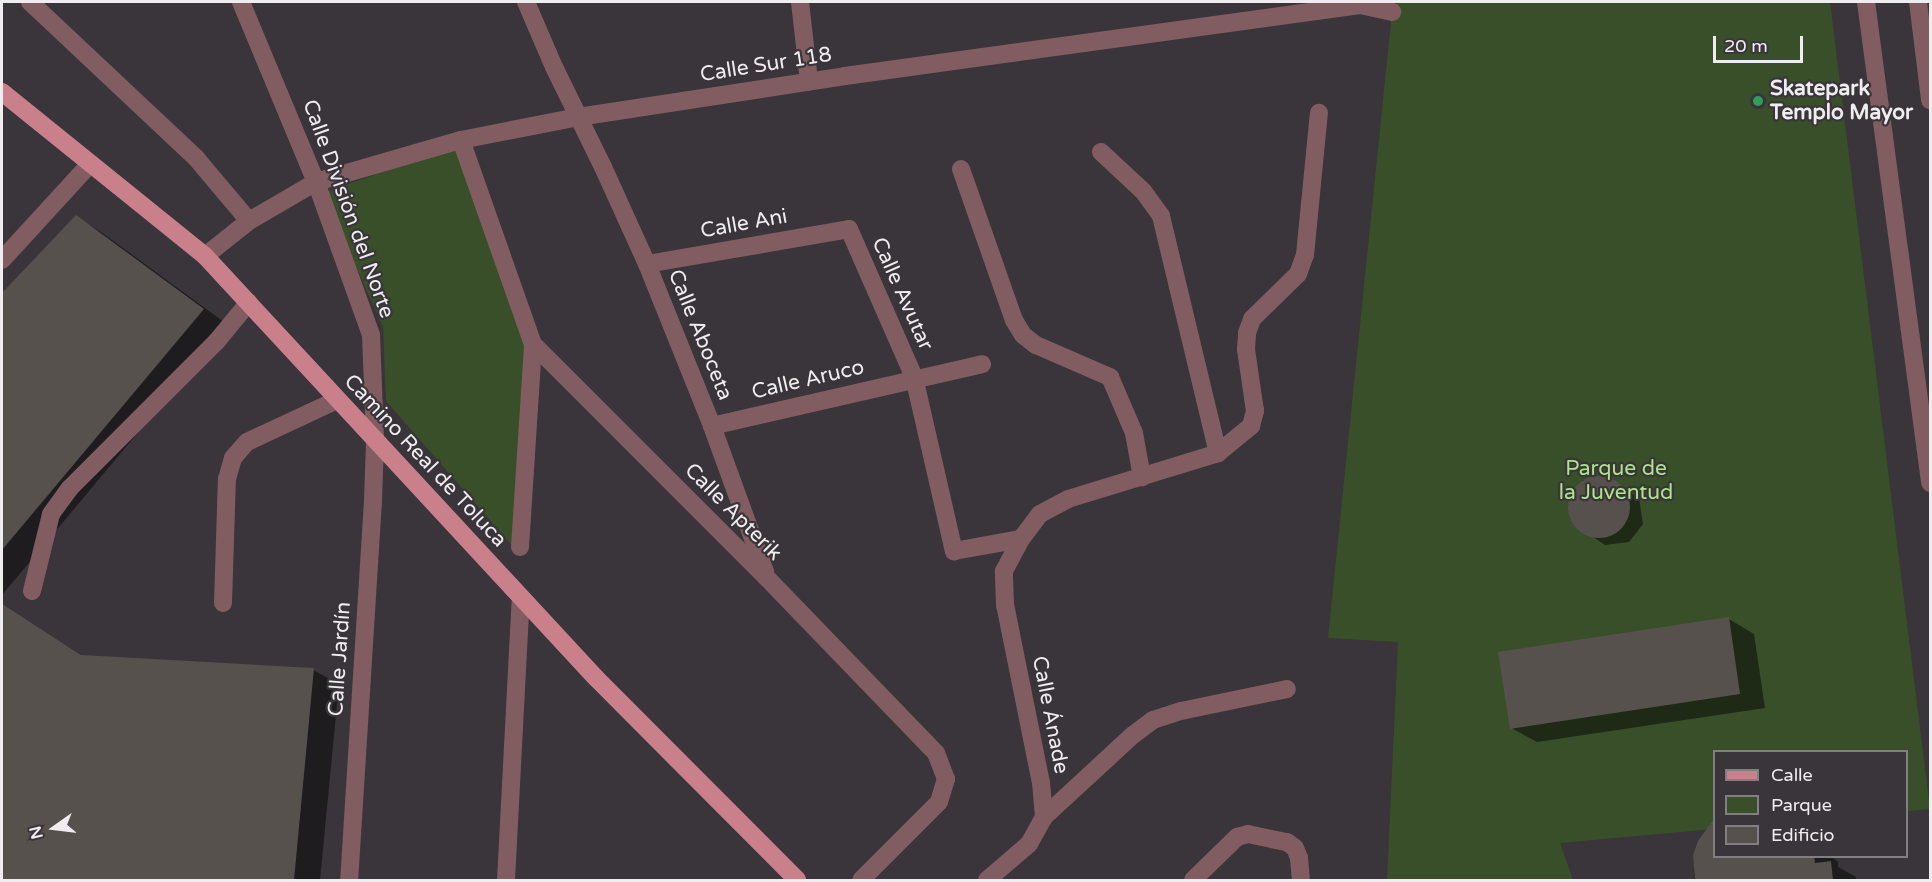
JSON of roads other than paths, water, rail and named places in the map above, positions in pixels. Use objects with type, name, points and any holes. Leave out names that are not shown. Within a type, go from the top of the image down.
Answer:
[{"type":"main road","name":"Camino Real de Toluca","points":[[2,93],[206,256],[596,678],[797,880]]},
{"type":"street","points":[[30,2],[196,158],[249,221]]},
{"type":"street","name":"Calle División del Norte","points":[[241,2],[316,182],[371,335],[375,441]]},
{"type":"street","name":"Calle Aboceta","points":[[526,2],[647,264],[712,426],[766,577]]},
{"type":"street","points":[[800,2],[809,81]]},
{"type":"street","points":[[1866,2],[1930,483]]},
{"type":"street","points":[[1918,2],[1930,100]]},
{"type":"street","points":[[1360,3],[1392,12]]},
{"type":"street","name":"Calle Sur 118","points":[[206,256],[249,221],[316,182],[461,140],[578,117],[809,81],[1360,3]]},
{"type":"street","points":[[1101,152],[1143,191],[1161,216],[1218,453],[1251,426],[1254,411],[1246,349],[1252,319],[1298,274],[1305,255],[1319,113]]},
{"type":"street","name":"Calle Apterik","points":[[461,140],[533,344],[766,577],[936,753],[946,779],[939,802],[861,880]]},
{"type":"street","points":[[2,260],[90,164]]},
{"type":"street","points":[[961,169],[1014,320],[1023,335],[1036,345],[1110,377],[1134,434],[1142,477]]},
{"type":"street","name":"Calle Ani","points":[[647,264],[849,229]]},
{"type":"street","name":"Calle Avutar","points":[[849,229],[914,377]]},
{"type":"street","points":[[32,591],[51,514],[70,488],[217,341],[249,302]]},
{"type":"street","points":[[520,547],[533,344]]},
{"type":"street","name":"Calle Aruco","points":[[712,426],[914,377],[982,364]]},
{"type":"street","points":[[914,377],[954,551],[1021,539]]},
{"type":"street","points":[[223,603],[227,479],[233,458],[247,442],[337,400]]},
{"type":"street","name":"Calle Jardín","points":[[349,880],[375,441]]},
{"type":"street","name":"Calle Ánade","points":[[1044,816],[1041,783],[1005,605],[1004,571],[1021,539],[1040,514],[1068,499],[1218,453]]},
{"type":"street","points":[[506,880],[521,597]]},
{"type":"street","points":[[987,880],[1029,844],[1044,816],[1133,735],[1153,720],[1181,711],[1287,689]]},
{"type":"street","points":[[1193,880],[1238,837],[1248,834],[1287,843],[1295,848],[1299,858],[1301,880]]},
{"type":"place","name":"Skatepark Templo Mayor","points":[[1758,101]]},
{"type":"park label","name":"Parque de la Juventud","points":[[1616,481]]}]
